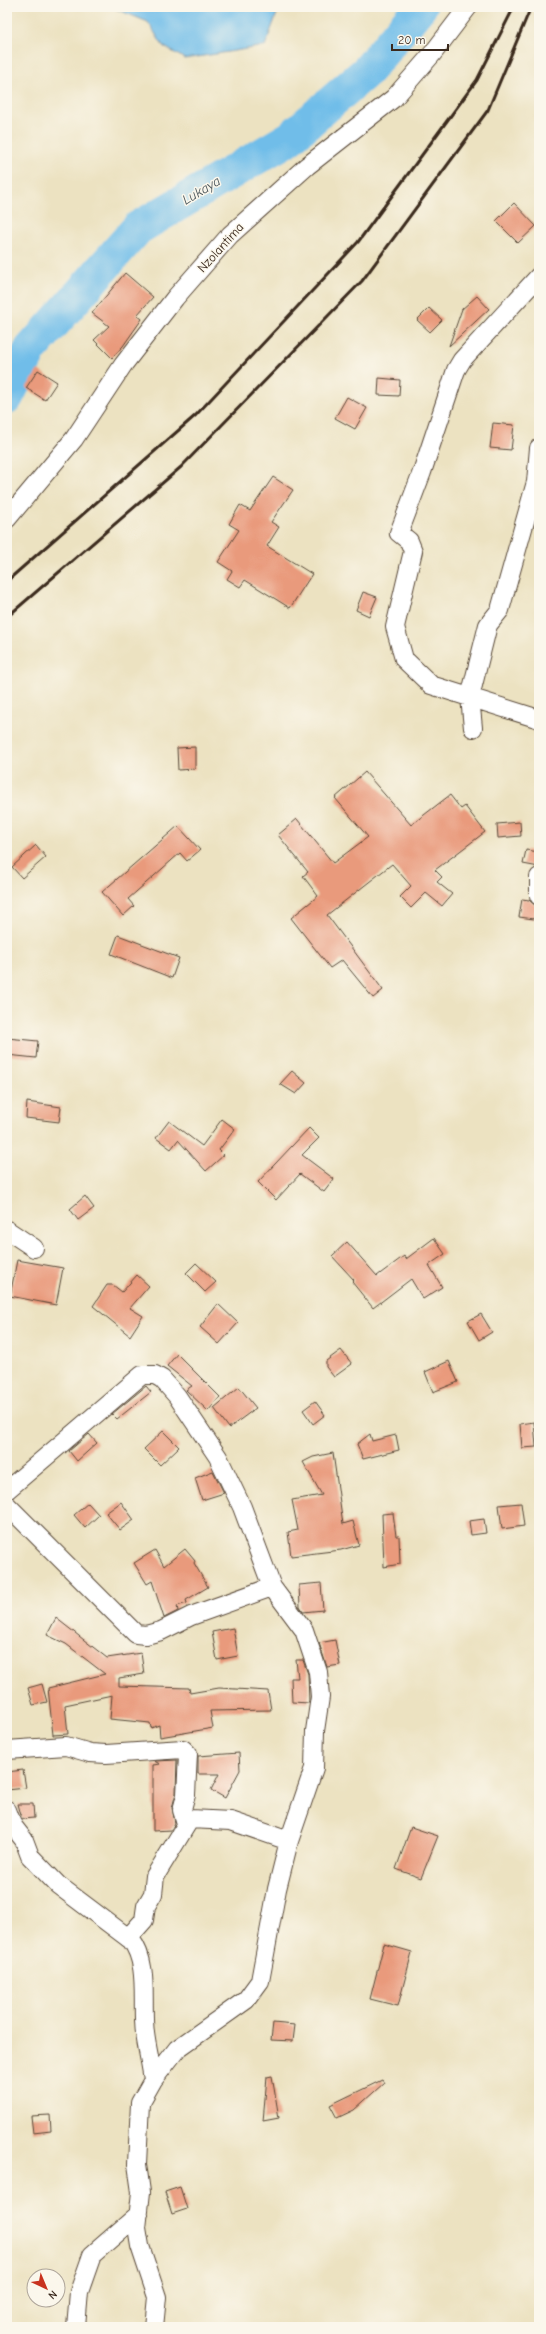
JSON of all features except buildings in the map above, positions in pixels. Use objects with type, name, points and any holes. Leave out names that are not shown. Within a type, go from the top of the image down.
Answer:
[{"type":"street","name":"Nzolantima","points":[[7,519],[74,439],[123,365],[175,298],[230,235],[306,166],[394,98],[433,54],[468,7]]},
{"type":"street","points":[[539,276],[458,365],[422,472],[399,533],[409,541],[413,551],[395,627],[404,660],[431,685],[503,709],[539,719]]},
{"type":"street","points":[[473,728],[470,697],[488,625],[500,610],[536,482],[539,448]]},
{"type":"street","points":[[539,877],[539,896]]},
{"type":"street","points":[[7,1230],[34,1248]]},
{"type":"street","points":[[7,1490],[142,1375],[155,1375],[162,1379],[177,1396],[218,1457],[242,1507],[272,1587],[304,1630],[318,1672],[320,1697],[315,1731],[314,1768],[289,1841],[277,1889],[260,1981],[246,2000],[177,2049],[153,2080],[140,2103],[137,2164],[141,2192],[137,2228],[140,2246],[157,2297],[154,2327]]},
{"type":"street","points":[[7,1505],[136,1634],[141,1635],[160,1631],[191,1616],[272,1587]]},
{"type":"street","points":[[7,1750],[66,1746],[90,1753],[106,1754],[183,1749],[188,1754],[186,1794],[182,1810],[186,1823]]},
{"type":"street","points":[[7,1810],[13,1826],[24,1840],[30,1856],[58,1885],[128,1938],[137,1948],[141,1961],[145,2033],[153,2080]]},
{"type":"street","points":[[128,1938],[144,1920],[146,1906],[153,1894],[155,1876],[181,1836],[186,1823],[190,1819],[196,1818],[231,1821],[289,1841]]},
{"type":"street","points":[[76,2327],[79,2292],[92,2255],[139,2214]]},
{"type":"water","points":[[111,7],[279,8],[265,46],[185,59],[163,46],[148,22]]},
{"type":"waterway","name":"Lukaya","points":[[7,397],[31,349],[138,228],[290,138],[367,71],[420,7]]},
{"type":"railway","points":[[7,581],[196,415],[358,242],[477,80],[514,7]]},
{"type":"railway","points":[[7,617],[181,467],[362,281],[488,110],[531,7]]}]
